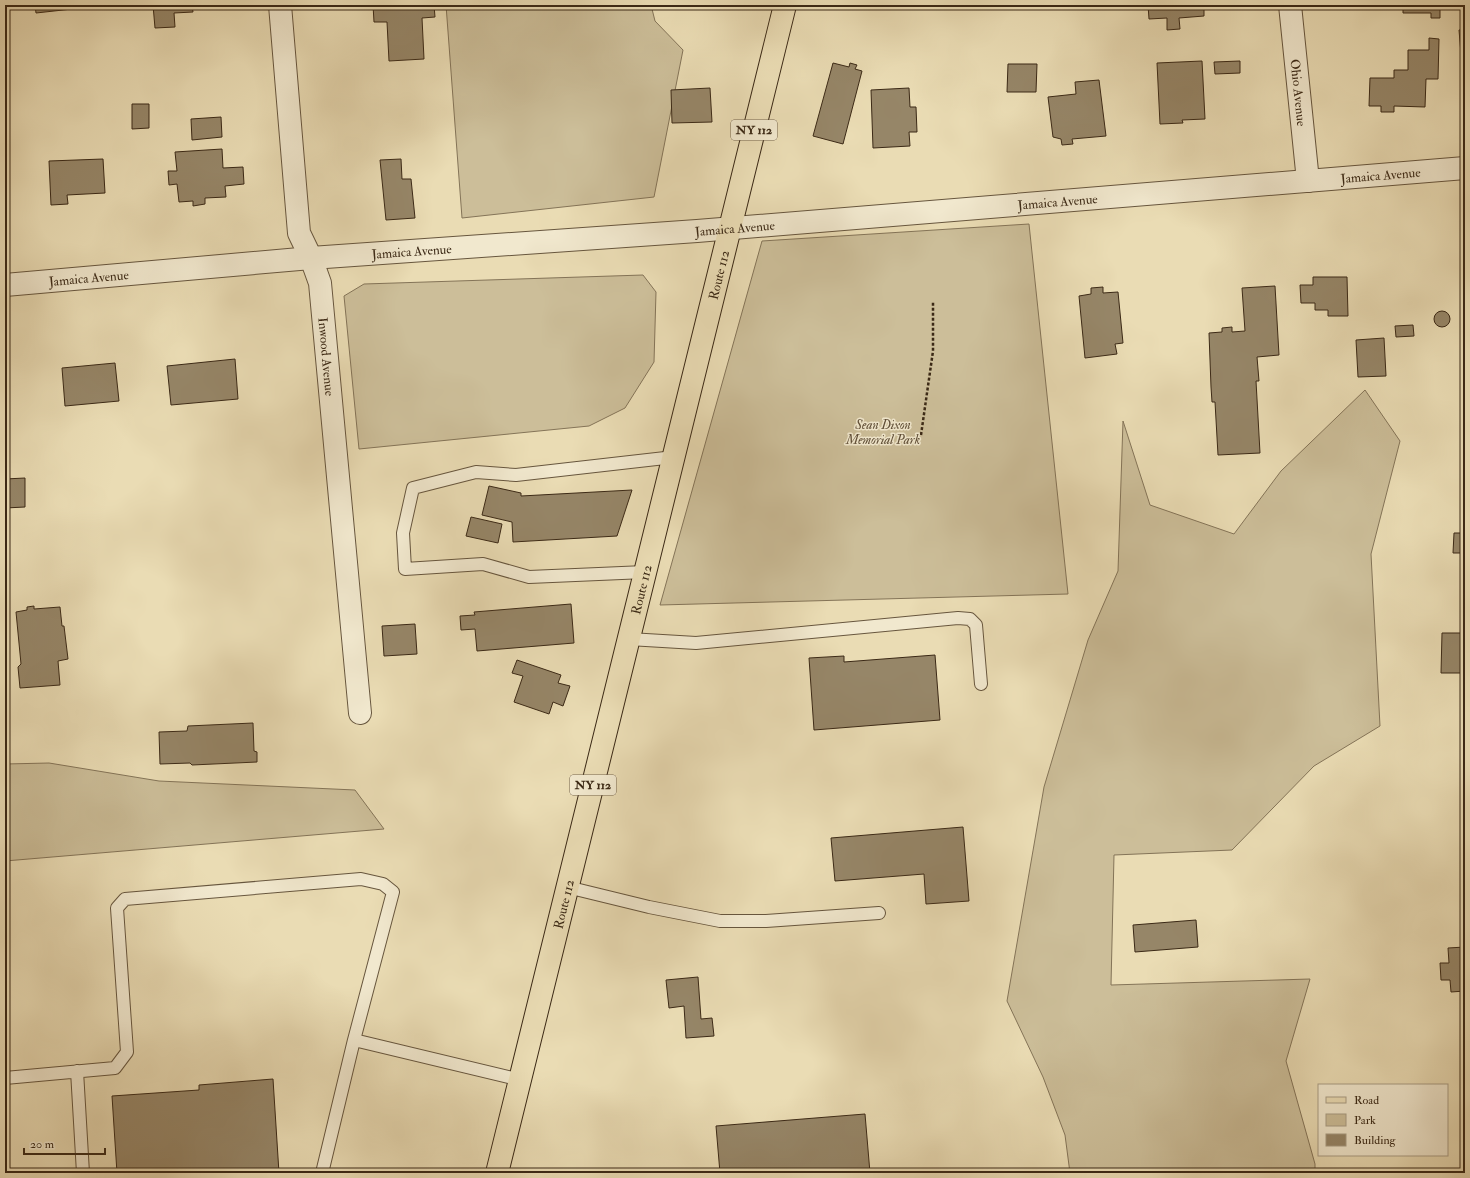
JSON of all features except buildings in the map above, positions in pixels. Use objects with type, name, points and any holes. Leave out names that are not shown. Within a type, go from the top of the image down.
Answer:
[{"type":"main road","name":"Route 112","points":[[497,1173],[785,5]]},
{"type":"street","name":"Inwood Avenue","points":[[280,5],[299,233],[311,258],[320,283],[360,713]]},
{"type":"street","name":"Ohio Avenue","points":[[1290,5],[1308,181]]},
{"type":"street","name":"Jamaica Avenue","points":[[5,285],[311,258],[697,231],[1465,168]]},
{"type":"lane","points":[[645,572],[529,577],[482,564],[405,569],[403,533],[413,488],[476,472],[516,475],[674,457]]},
{"type":"lane","points":[[629,639],[696,643],[958,618],[970,619],[976,625],[982,684]]},
{"type":"lane","points":[[5,1078],[116,1068],[127,1052],[117,908],[125,899],[361,879],[383,884],[393,892],[354,1040],[322,1173]]},
{"type":"lane","points":[[568,887],[649,906],[720,920],[766,920],[879,913]]},
{"type":"lane","points":[[354,1040],[520,1080]]},
{"type":"lane","points":[[77,1071],[83,1173]]},
{"type":"path","points":[[921,435],[933,351],[933,302]]},
{"type":"green space","points":[[446,5],[651,5],[655,21],[683,50],[654,197],[462,218]]},
{"type":"green space","name":"Sean Dixon Memorial Park","points":[[1029,224],[1068,594],[660,605],[762,241]]},
{"type":"green space","points":[[643,275],[656,292],[654,362],[625,408],[589,426],[359,449],[344,296],[364,284]]},
{"type":"green space","points":[[1365,390],[1400,441],[1371,554],[1380,726],[1314,766],[1232,850],[1114,855],[1111,985],[1310,979],[1286,1061],[1315,1164],[1315,1173],[1070,1173],[1065,1135],[1043,1077],[1007,1001],[1044,787],[1088,640],[1118,571],[1123,421],[1150,505],[1234,534],[1281,471]]},
{"type":"green space","points":[[49,763],[159,781],[355,790],[384,829],[5,861],[5,764]]}]
